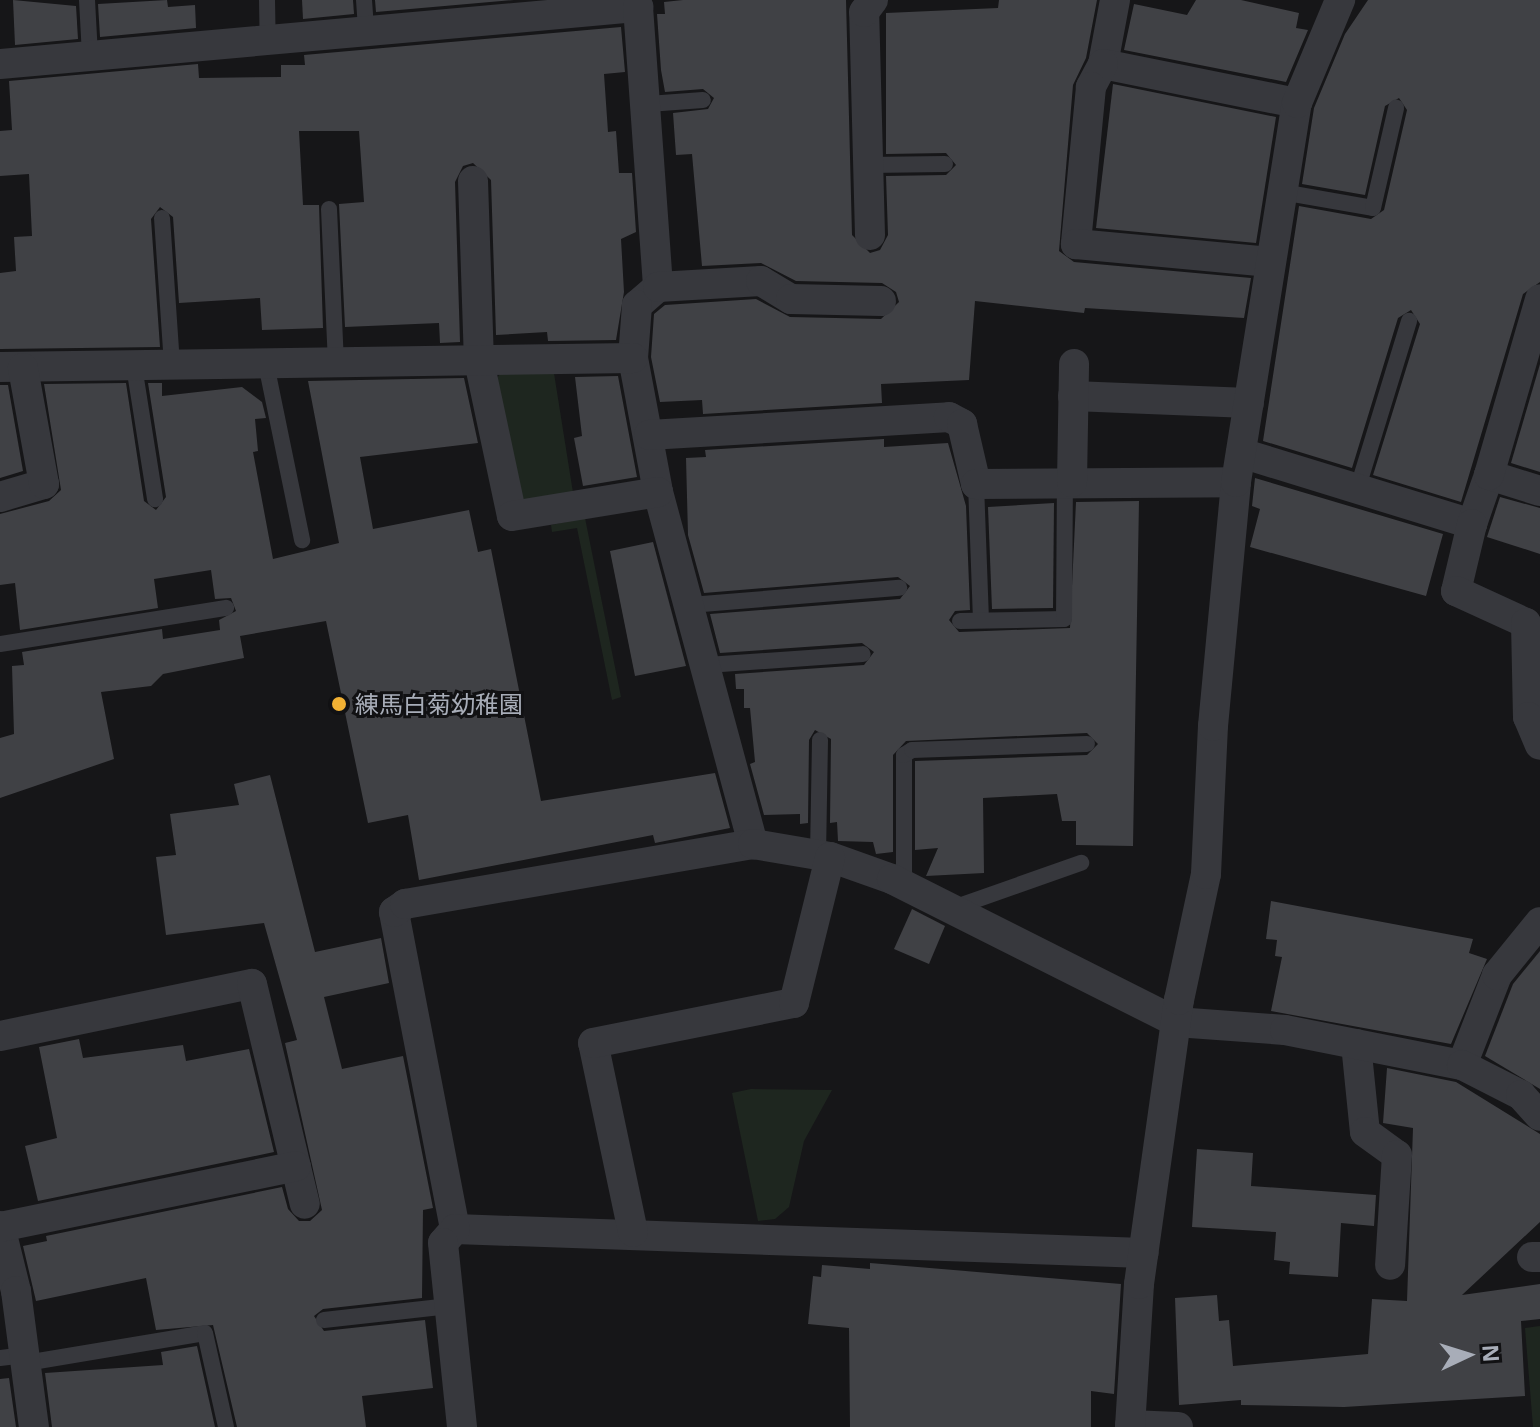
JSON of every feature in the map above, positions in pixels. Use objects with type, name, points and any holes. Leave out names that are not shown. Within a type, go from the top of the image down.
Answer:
[{"type":"street","points":[[870,235],[864,12],[873,0]]},
{"type":"street","points":[[1115,0],[1103,64],[1091,87],[1076,244],[1270,262]]},
{"type":"street","points":[[1178,1427],[1130,1426],[1144,1253],[1176,1022],[1206,874],[1213,726],[1239,468],[1270,262],[1297,103],[1340,0]]},
{"type":"street","points":[[0,64],[268,39],[365,15],[591,3],[638,7],[648,104],[658,287]]},
{"type":"street","points":[[1103,64],[1297,103]]},
{"type":"street","points":[[473,181],[479,361],[512,516],[658,492]]},
{"type":"street","points":[[753,844],[658,492],[633,358],[637,305],[658,287],[761,281],[791,299],[881,301]]},
{"type":"street","points":[[1540,299],[1472,524],[1456,591],[1533,614],[1528,717],[1540,745]]},
{"type":"street","points":[[0,497],[44,484],[12,368],[633,358]]},
{"type":"street","points":[[1069,482],[1074,364]]},
{"type":"street","points":[[1073,396],[1249,403]]},
{"type":"street","points":[[649,435],[949,417],[962,424],[976,484],[1069,482],[1239,468],[1358,487],[1472,524]]},
{"type":"street","points":[[1489,475],[1540,491]]},
{"type":"street","points":[[455,1229],[394,912],[405,904],[753,844],[824,856],[904,885],[1176,1022],[1285,1030],[1462,1065],[1521,1095],[1540,1116]]},
{"type":"street","points":[[633,1232],[593,1043],[794,1003],[824,856]]},
{"type":"street","points":[[1462,1065],[1497,975],[1540,922]]},
{"type":"street","points":[[0,1036],[252,984],[305,1204]]},
{"type":"street","points":[[1356,1044],[1365,1132],[1397,1155],[1390,1265]]},
{"type":"street","points":[[34,1427],[17,1359],[0,1227],[296,1166]]},
{"type":"street","points":[[455,1229],[633,1232],[1144,1253]]},
{"type":"street","points":[[455,1229],[443,1243],[462,1427]]},
{"type":"lane","points":[[87,0],[90,56]]},
{"type":"lane","points":[[267,0],[268,39]]},
{"type":"lane","points":[[648,104],[703,100]]},
{"type":"lane","points":[[1282,192],[1373,208],[1396,108]]},
{"type":"lane","points":[[868,165],[945,164]]},
{"type":"lane","points":[[329,209],[336,361]]},
{"type":"lane","points":[[162,218],[172,365]]},
{"type":"lane","points":[[1358,487],[1409,321]]},
{"type":"lane","points":[[266,364],[302,540]]},
{"type":"lane","points":[[134,366],[155,499]]},
{"type":"lane","points":[[960,621],[1064,619],[1069,482]]},
{"type":"lane","points":[[976,484],[981,619]]},
{"type":"lane","points":[[690,605],[899,588]]},
{"type":"lane","points":[[0,644],[226,608]]},
{"type":"lane","points":[[707,665],[863,654]]},
{"type":"lane","points":[[820,740],[824,856]]},
{"type":"lane","points":[[904,885],[904,755],[912,750],[1087,744]]},
{"type":"lane","points":[[951,908],[1081,863]]},
{"type":"lane","points":[[324,1320],[449,1306]]},
{"type":"lane","points":[[17,1359],[205,1333],[226,1427]]},
{"type":"shaded area","points":[[553,367],[574,499],[530,508],[517,497],[495,381],[504,368]]},
{"type":"shaded area","points":[[585,518],[621,697],[612,700],[577,528],[552,532],[551,525]]},
{"type":"shaded area","points":[[751,1089],[832,1090],[804,1141],[789,1207],[775,1219],[758,1221],[732,1093]]},
{"type":"shaded area","points":[[1540,1326],[1540,1427],[1533,1427],[1525,1328]]},
{"type":"building","points":[[13,0],[76,6],[78,39],[15,45]]},
{"type":"building","points":[[167,0],[168,7],[195,5],[196,28],[100,37],[98,4]]},
{"type":"building","points":[[302,0],[353,0],[354,14],[303,19]]},
{"type":"building","points":[[375,0],[514,0],[376,12]]},
{"type":"building","points":[[846,0],[852,235],[870,253],[880,250],[888,235],[886,176],[946,175],[956,165],[946,153],[886,154],[886,13],[998,8],[999,0],[1097,0],[1086,58],[1073,85],[1059,251],[1074,262],[1251,278],[1244,318],[1085,308],[1084,313],[975,301],[969,380],[881,384],[882,403],[703,414],[702,400],[660,402],[651,357],[654,314],[665,305],[756,299],[790,317],[881,319],[899,302],[896,292],[882,283],[796,281],[761,263],[702,266],[692,154],[676,155],[673,113],[708,109],[714,98],[703,89],[665,92],[657,14],[665,14],[664,2]]},
{"type":"building","points":[[1196,0],[1241,0],[1299,13],[1296,28],[1308,30],[1286,82],[1124,50],[1134,4],[1187,15]]},
{"type":"building","points":[[1368,0],[1540,0],[1540,282],[1523,294],[1461,502],[1373,475],[1420,324],[1411,310],[1398,318],[1352,468],[1263,441],[1299,206],[1371,219],[1384,210],[1407,110],[1399,98],[1385,106],[1365,195],[1302,184],[1314,108],[1345,34]]},
{"type":"building","points":[[621,27],[625,72],[604,74],[608,132],[616,131],[619,173],[632,173],[636,232],[621,239],[624,292],[616,340],[548,341],[547,332],[496,335],[491,180],[473,163],[463,166],[455,182],[460,342],[440,343],[439,323],[345,327],[339,204],[364,202],[359,131],[299,131],[303,205],[319,205],[323,328],[262,330],[260,298],[179,303],[173,217],[160,207],[151,219],[160,347],[0,349],[0,273],[16,271],[14,237],[32,236],[29,174],[0,176],[0,131],[12,130],[9,81],[198,64],[199,78],[281,77],[281,65],[305,65],[304,55]]},
{"type":"building","points":[[1113,84],[1276,117],[1256,243],[1096,228]]},
{"type":"building","points":[[1540,364],[1540,472],[1511,463]]},
{"type":"building","points":[[618,376],[637,477],[583,486],[574,438],[582,436],[575,377]]},
{"type":"building","points":[[464,378],[478,443],[360,457],[373,529],[469,510],[478,552],[491,549],[541,801],[715,773],[730,828],[655,843],[653,835],[419,880],[408,815],[368,823],[326,621],[240,636],[244,658],[163,674],[151,686],[101,692],[114,759],[0,798],[0,738],[14,734],[12,666],[24,665],[22,652],[162,629],[163,639],[220,630],[219,620],[236,611],[231,598],[215,599],[211,570],[154,579],[158,608],[20,630],[15,583],[0,585],[0,514],[49,501],[61,490],[44,384],[126,383],[144,501],[156,510],[166,497],[148,383],[162,383],[162,396],[242,387],[262,402],[266,418],[255,419],[258,451],[253,452],[273,559],[339,543],[308,381]]},
{"type":"building","points":[[0,385],[8,385],[23,471],[0,478]]},
{"type":"building","points":[[884,439],[884,447],[948,443],[966,506],[970,610],[955,611],[949,620],[959,632],[1070,628],[1076,502],[1139,501],[1133,846],[1076,845],[1076,821],[1062,821],[1057,794],[983,798],[984,873],[926,876],[938,848],[915,850],[915,761],[1087,755],[1098,744],[1087,733],[906,741],[893,755],[893,852],[876,854],[873,842],[838,841],[837,822],[830,823],[831,739],[815,730],[809,740],[808,823],[800,824],[800,814],[764,815],[750,764],[755,762],[750,708],[744,708],[744,689],[736,689],[735,674],[864,665],[874,652],[862,643],[720,653],[710,614],[900,599],[910,586],[898,577],[704,593],[688,535],[686,458],[706,457],[705,450]]},
{"type":"building","points":[[1255,478],[1443,534],[1426,596],[1250,547],[1260,509],[1252,506]]},
{"type":"building","points":[[1500,497],[1540,508],[1540,554],[1487,537]]},
{"type":"building","points":[[1054,503],[1053,608],[992,609],[988,507]]},
{"type":"building","points":[[653,542],[686,666],[635,676],[610,551]]},
{"type":"building","points":[[270,775],[315,952],[381,938],[389,983],[324,997],[342,1069],[403,1056],[433,1208],[423,1210],[422,1298],[323,1309],[314,1316],[324,1331],[425,1320],[433,1388],[362,1396],[366,1427],[237,1427],[213,1325],[156,1330],[146,1278],[36,1301],[23,1246],[47,1241],[46,1236],[282,1187],[288,1209],[299,1221],[310,1221],[322,1210],[285,1043],[297,1040],[264,923],[166,935],[156,857],[176,855],[170,814],[239,805],[234,784]]},
{"type":"building","points":[[1271,901],[1473,939],[1469,953],[1487,959],[1451,1044],[1271,1011],[1282,957],[1275,956],[1277,940],[1266,939]]},
{"type":"building","points":[[912,909],[945,926],[929,964],[894,949]]},
{"type":"building","points":[[1540,951],[1540,1089],[1485,1056],[1513,984]]},
{"type":"building","points":[[79,1039],[83,1058],[183,1045],[186,1061],[249,1049],[274,1152],[38,1201],[25,1146],[57,1138],[39,1047]]},
{"type":"building","points":[[1387,1068],[1456,1082],[1540,1134],[1540,1222],[1462,1295],[1540,1284],[1540,1319],[1521,1321],[1525,1396],[1344,1407],[1241,1405],[1241,1400],[1179,1405],[1175,1298],[1217,1295],[1219,1321],[1229,1320],[1233,1366],[1368,1354],[1372,1299],[1407,1301],[1413,1128],[1383,1123]]},
{"type":"building","points":[[1197,1149],[1253,1153],[1251,1186],[1376,1195],[1374,1226],[1341,1223],[1338,1277],[1289,1274],[1290,1262],[1274,1260],[1276,1232],[1192,1227]]},
{"type":"building","points":[[870,1263],[1121,1284],[1114,1394],[1091,1391],[1091,1427],[850,1427],[849,1328],[808,1324],[813,1276],[821,1277],[822,1265],[870,1269]]},
{"type":"building","points":[[197,1346],[215,1427],[52,1427],[45,1373],[163,1365],[161,1352]]},
{"type":"building","points":[[9,1378],[16,1427],[0,1427],[0,1379]]},
{"type":"place","name":"練馬白菊幼稚園","points":[[339,704]]}]
